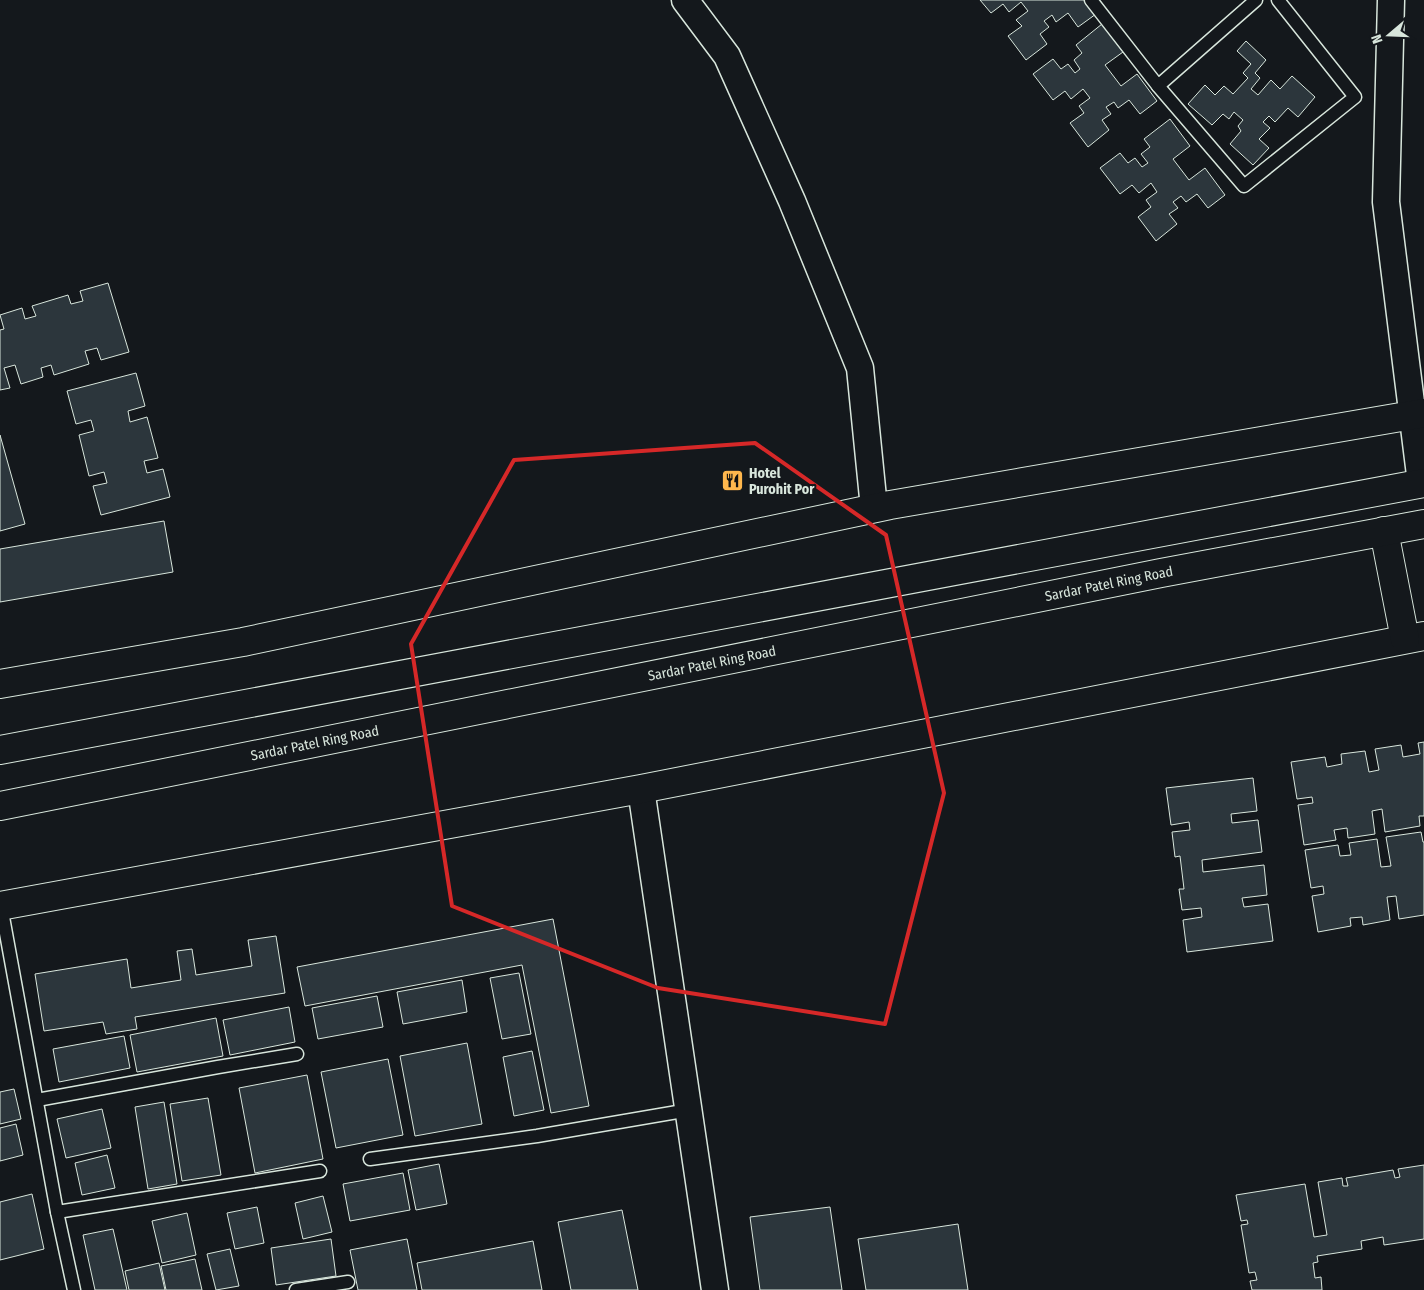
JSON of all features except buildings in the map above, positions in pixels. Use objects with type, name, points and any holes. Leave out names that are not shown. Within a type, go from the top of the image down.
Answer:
[{"type":"main road","points":[[0,684],[243,642],[874,508],[1418,414]]},
{"type":"main road","points":[[0,750],[1422,483]]},
{"type":"main road","name":"Sardar Patel Ring Road","points":[[0,806],[1142,577],[1424,524]]},
{"type":"main road","points":[[1,906],[641,789],[1414,638],[1384,531]]},
{"type":"street","points":[[685,0],[726,56],[792,201],[860,368],[874,508]]},
{"type":"street","points":[[1391,0],[1386,202],[1418,414],[1422,483]]},
{"type":"street","points":[[641,789],[715,1290]]},
{"type":"lane","points":[[1091,0],[1158,86],[1244,186],[1355,97],[1278,0]]},
{"type":"lane","points":[[1158,86],[1256,0]]},
{"type":"lane","points":[[1,906],[57,1212],[74,1290]]},
{"type":"lane","points":[[37,1100],[297,1054]]},
{"type":"lane","points":[[370,1159],[537,1136],[689,1110]]},
{"type":"lane","points":[[57,1212],[320,1171]]},
{"type":"lane","points":[[296,1290],[348,1282]]},
{"type":"highlighted area","points":[[755,443],[886,535],[944,793],[885,1024],[658,988],[452,906],[411,644],[514,460]]},
{"type":"place","name":"Hotel Purohit Por","points":[[733,481]]}]
